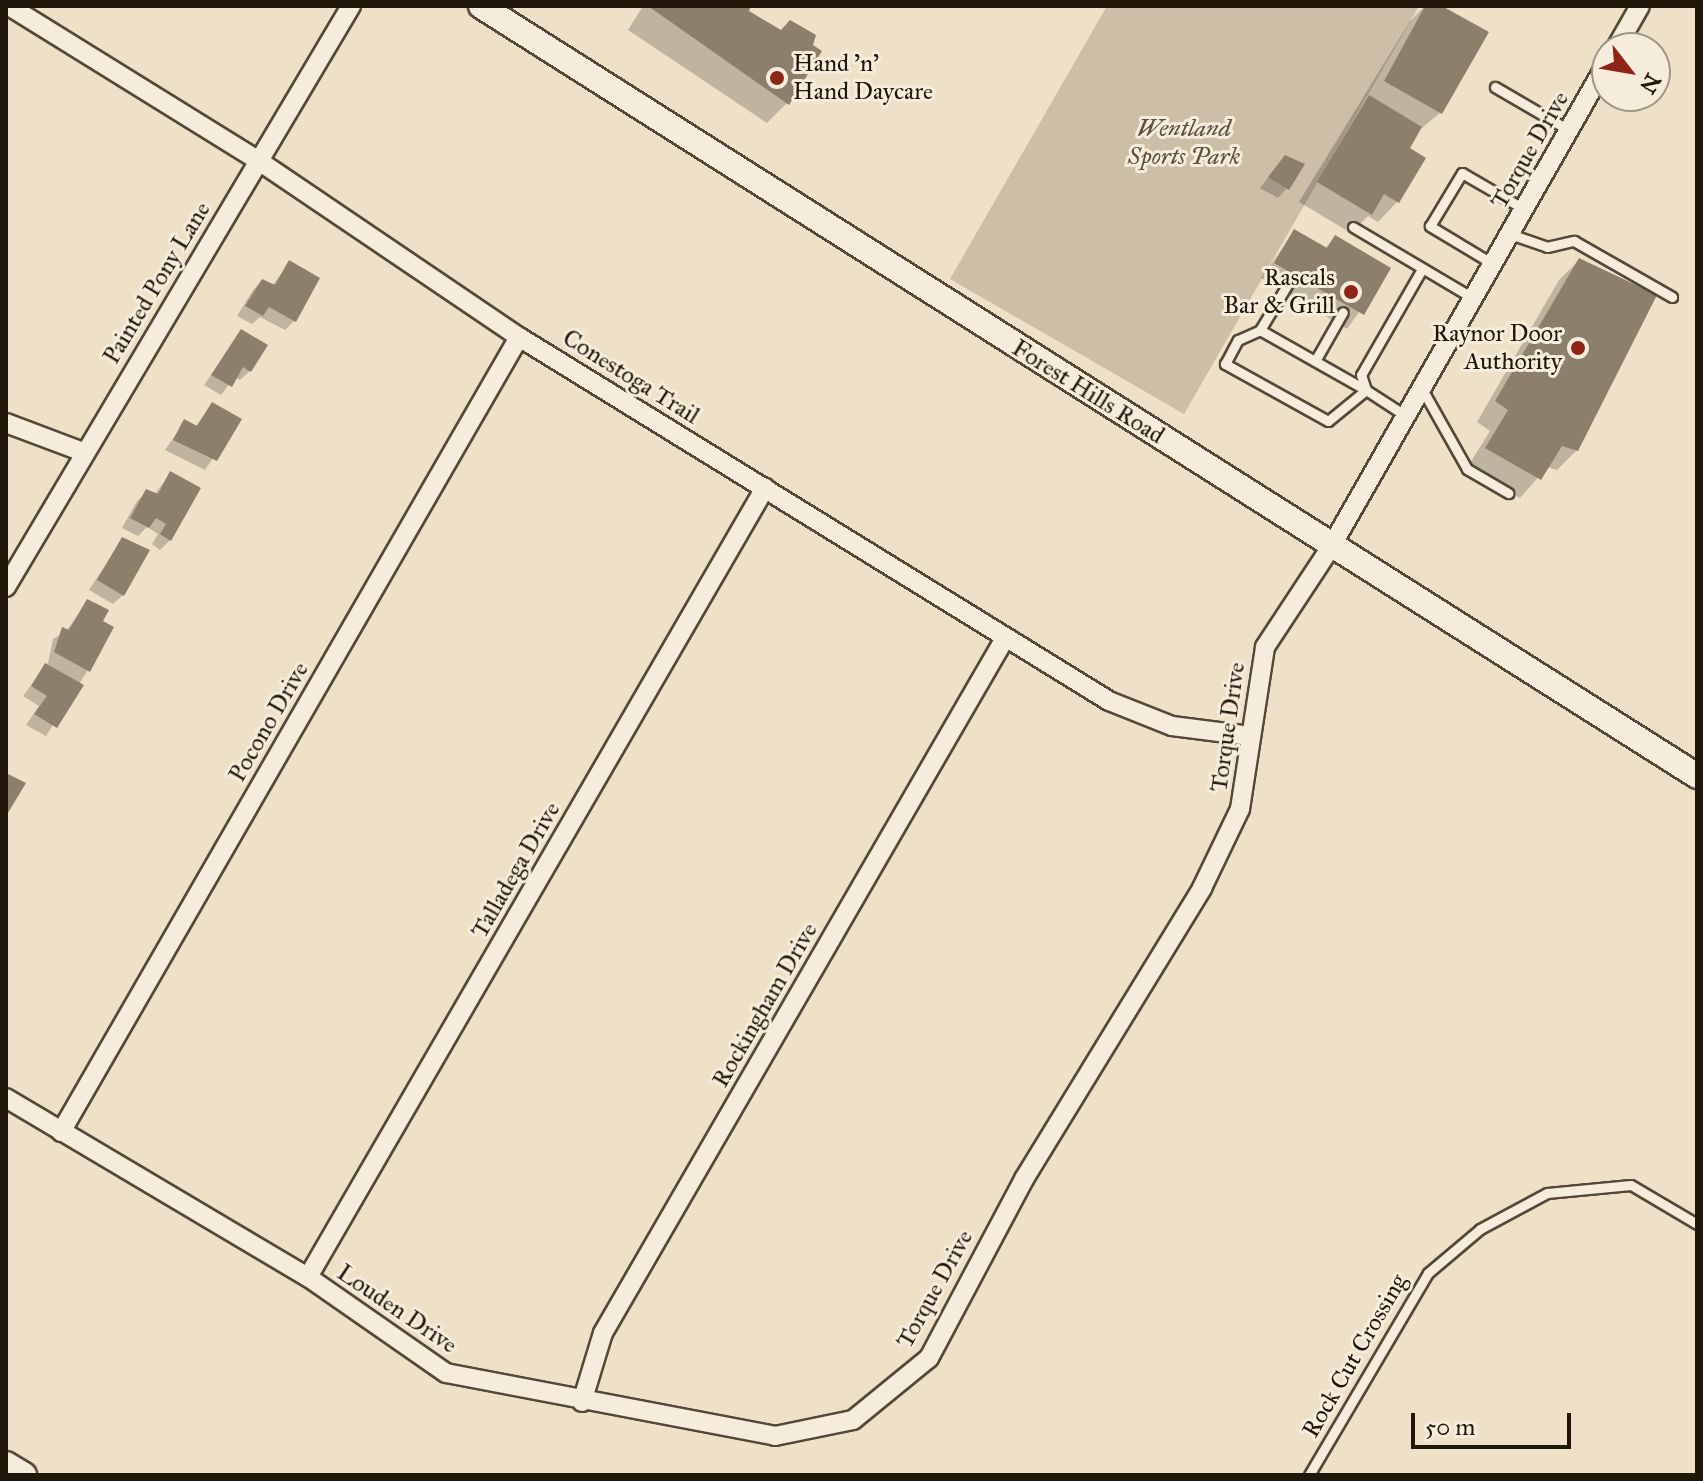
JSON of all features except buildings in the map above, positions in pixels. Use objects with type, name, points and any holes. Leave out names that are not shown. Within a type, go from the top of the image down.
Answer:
[{"type":"street","name":"Conestoga Trail","points":[[9,6],[259,161],[519,337],[1109,701],[1159,721],[1250,736]]},
{"type":"street","name":"Painted Pony Lane","points":[[6,587],[83,452],[351,6]]},
{"type":"street","name":"Forest Hills Road","points":[[481,6],[1697,776]]},
{"type":"street","points":[[1625,32],[1640,6]]},
{"type":"street","name":"Torque Drive","points":[[853,1420],[891,1394],[929,1358],[1024,1179],[1202,888],[1240,809],[1265,647],[1331,547],[1591,91]]},
{"type":"street","name":"Pocono Drive","points":[[61,1132],[519,337]]},
{"type":"street","points":[[6,423],[83,452]]},
{"type":"street","name":"Talladega Drive","points":[[308,1277],[765,488]]},
{"type":"street","name":"Rockingham Drive","points":[[582,1402],[603,1333],[1005,638]]},
{"type":"street","name":"Louden Drive","points":[[6,1098],[308,1277],[446,1373],[582,1402],[775,1436],[853,1420]]},
{"type":"street","points":[[6,1464],[24,1475]]},
{"type":"lane","points":[[1495,87],[1569,130]]},
{"type":"lane","points":[[1493,264],[1430,226],[1462,173],[1524,209]]},
{"type":"lane","points":[[1353,227],[1473,298]]},
{"type":"lane","points":[[1510,234],[1547,247],[1574,241],[1672,297]]},
{"type":"lane","points":[[1366,390],[1361,375],[1422,269]]},
{"type":"lane","points":[[1289,282],[1260,330],[1238,340],[1225,364],[1328,421],[1366,390]]},
{"type":"lane","points":[[1315,361],[1343,312]]},
{"type":"lane","points":[[1260,330],[1406,416]]},
{"type":"lane","points":[[1422,389],[1467,469],[1508,493]]},
{"type":"lane","name":"Rock Cut Crossing","points":[[1309,1475],[1428,1273],[1480,1229],[1547,1193],[1631,1185],[1697,1224]]},
{"type":"green space","name":"Wentland Sports Park","points":[[1107,6],[1419,6],[1184,414],[950,279]]},
{"type":"place","name":"Hand 'n' Hand Daycare","points":[[777,78]]},
{"type":"place","name":"Rascals Bar & Grill","points":[[1351,292]]},
{"type":"place","name":"Raynor Door Authority","points":[[1578,348]]}]
